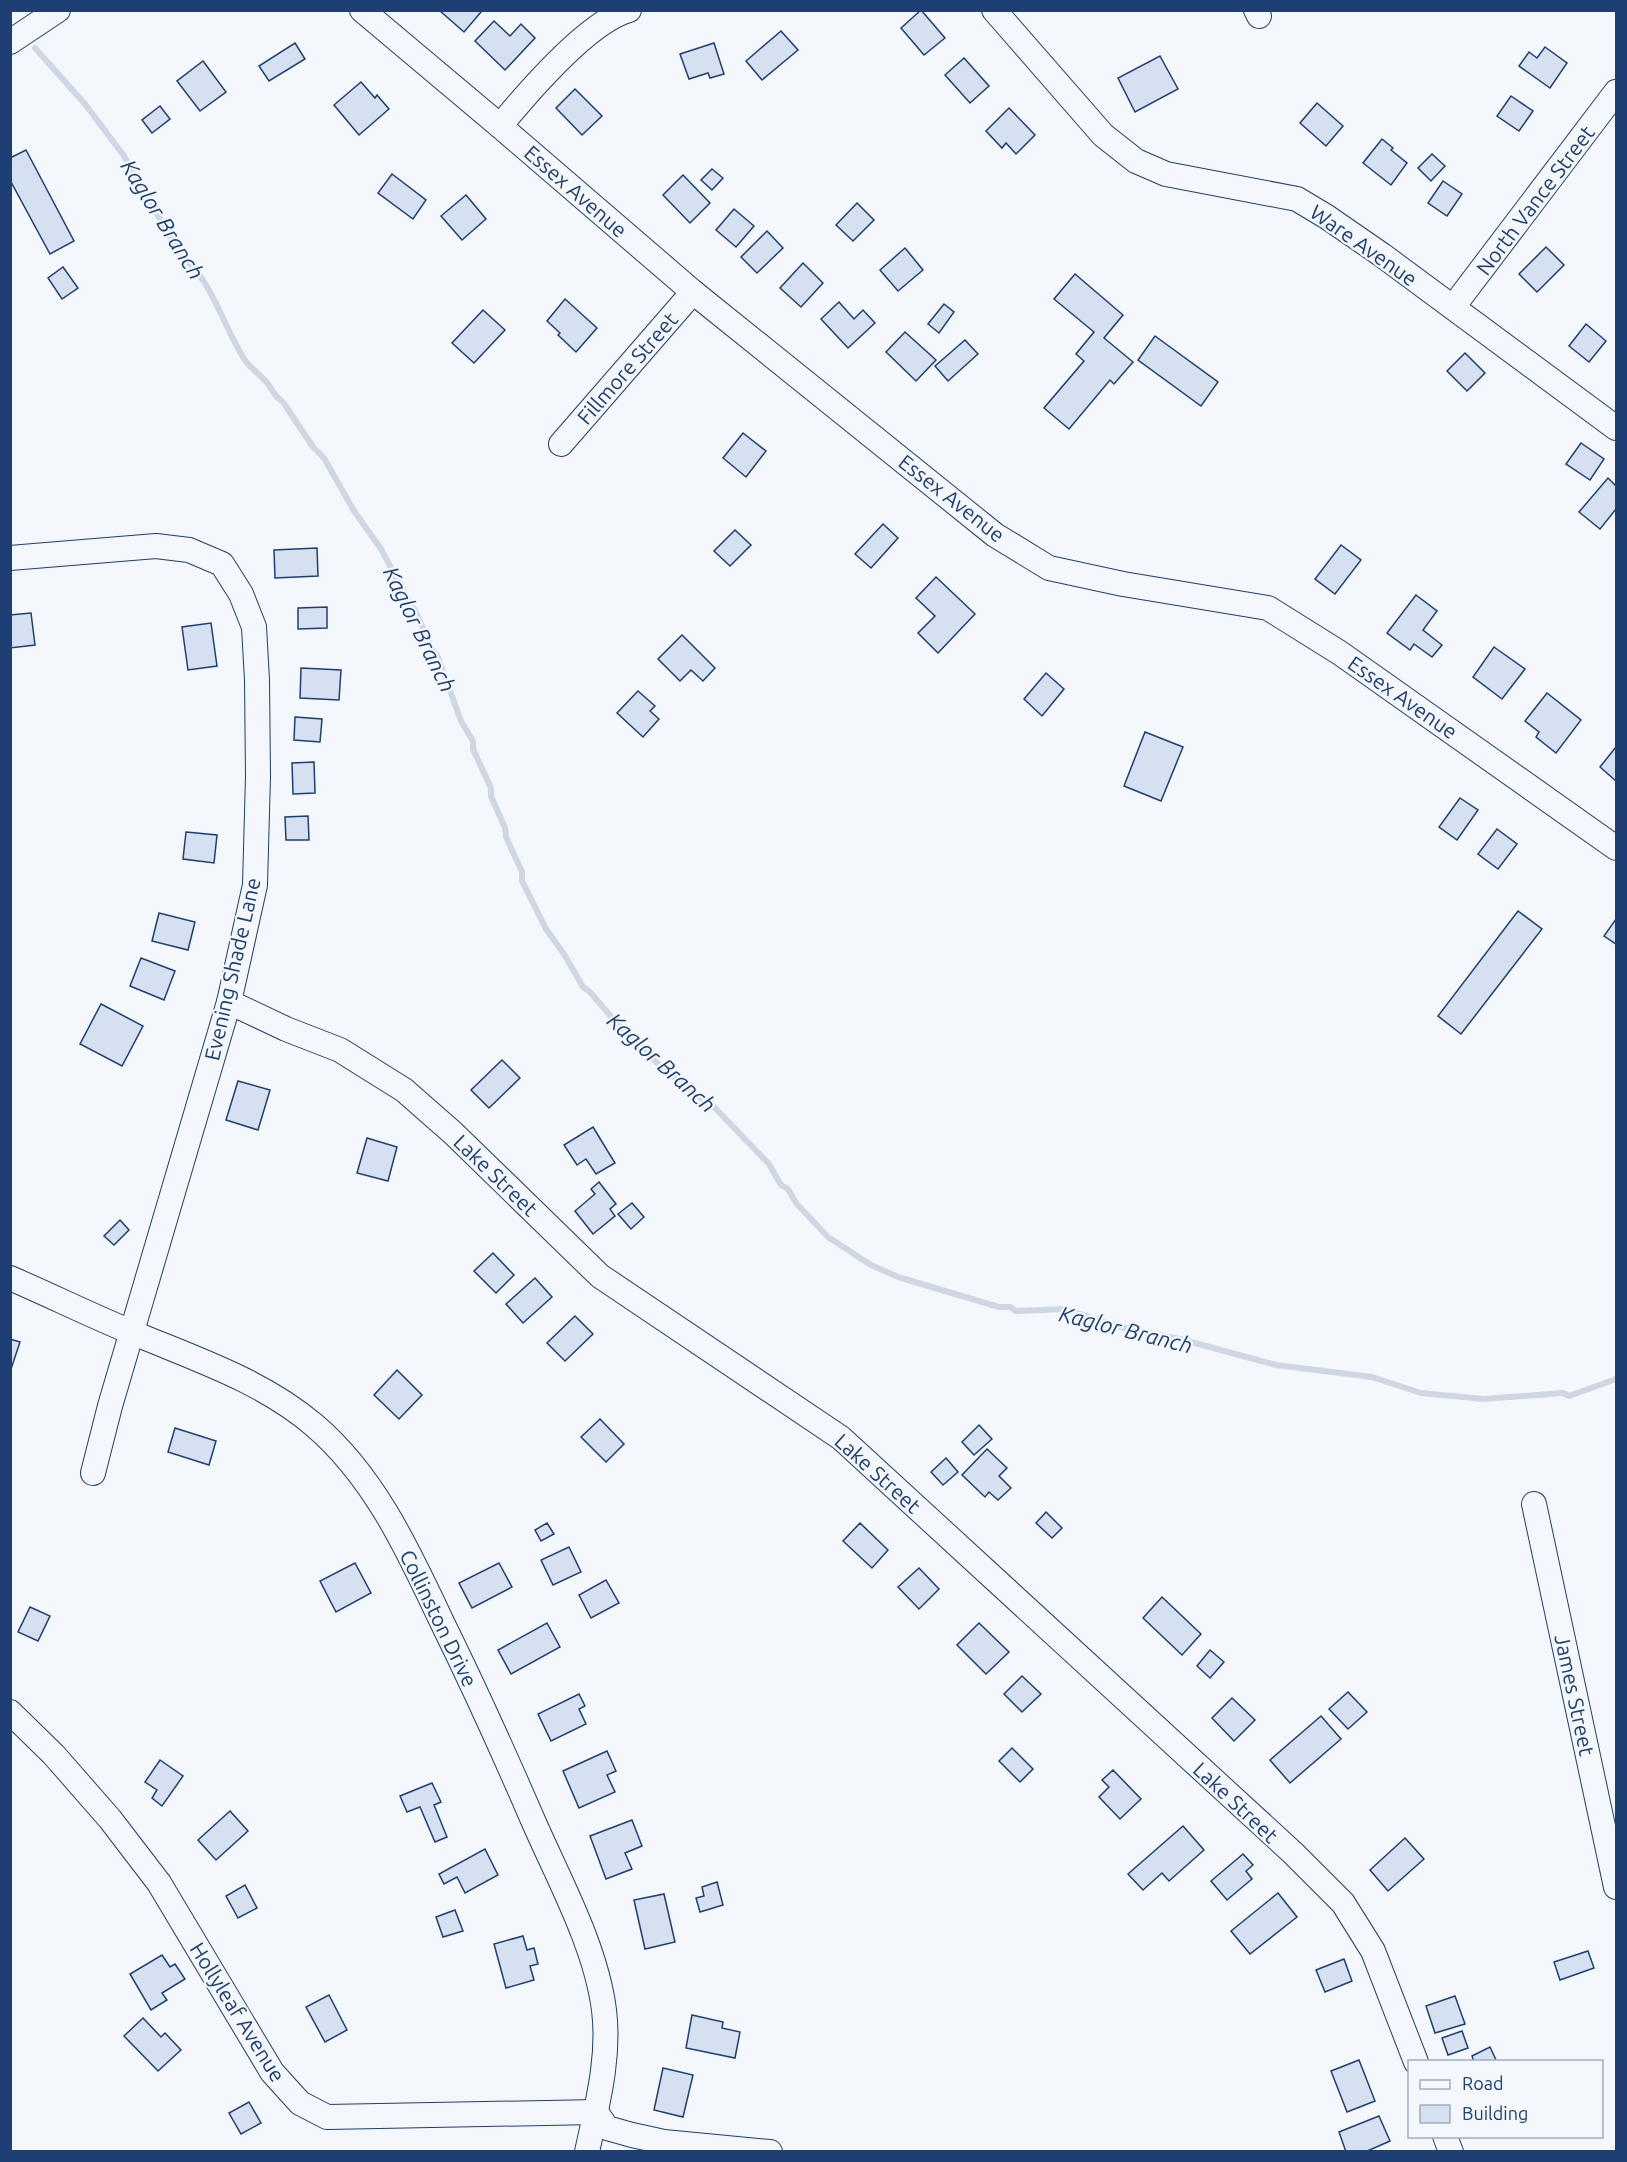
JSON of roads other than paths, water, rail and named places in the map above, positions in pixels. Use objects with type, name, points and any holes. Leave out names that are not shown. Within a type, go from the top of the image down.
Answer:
[{"type":"street","points":[[10,42],[58,10]]},
{"type":"street","name":"Essex Avenue","points":[[362,10],[693,292],[995,535],[1049,568],[1124,584],[1268,608],[1340,653],[1617,848]]},
{"type":"street","points":[[500,126],[523,98],[569,51],[595,29],[629,10]]},
{"type":"street","name":"Ware Avenue","points":[[994,10],[1103,135],[1136,161],[1166,174],[1297,199],[1345,229],[1454,307],[1617,428]]},
{"type":"street","name":"North Vance Street","points":[[1454,307],[1617,92]]},
{"type":"street","name":"Fillmore Street","points":[[561,444],[693,292]]},
{"type":"street","name":"Evening Shade Lane","points":[[10,558],[156,546],[189,550],[222,564],[241,594],[254,627],[257,680],[255,885],[229,1002],[131,1332],[93,1473]]},
{"type":"street","name":"Lake Street","points":[[229,1002],[286,1029],[340,1050],[404,1090],[461,1141],[600,1276],[841,1438],[1293,1853],[1342,1903],[1373,1951],[1416,2060]]},
{"type":"street","name":"Collinston Drive","points":[[10,1278],[131,1332],[244,1378],[314,1425],[368,1483],[413,1562],[482,1705],[592,1955],[604,2010],[607,2044],[587,2151]]},
{"type":"street","name":"James Street","points":[[1534,1504],[1617,1887]]},
{"type":"street","name":"Hollyleaf Avenue","points":[[10,1712],[54,1755],[110,1819],[159,1883],[272,2072],[300,2103],[327,2117],[596,2112]]},
{"type":"street","points":[[596,2112],[607,2128],[632,2135],[664,2142],[770,2151]]},
{"type":"waterway","name":"Kaglor Branch","points":[[35,48],[85,104],[124,156],[181,256],[191,264],[209,289],[245,360],[283,402],[313,447],[324,458],[354,511],[381,549],[437,655],[461,721],[473,741],[473,749],[491,788],[491,796],[505,828],[506,837],[522,872],[522,881],[546,929],[583,987],[590,992],[631,1040],[677,1080],[715,1108],[769,1164],[781,1185],[788,1189],[796,1203],[828,1237],[871,1265],[898,1277],[999,1307],[1011,1307],[1015,1311],[1065,1309],[1120,1327],[1180,1339],[1276,1365],[1372,1377],[1421,1393],[1484,1399],[1563,1393],[1569,1396],[1616,1379]]}]
